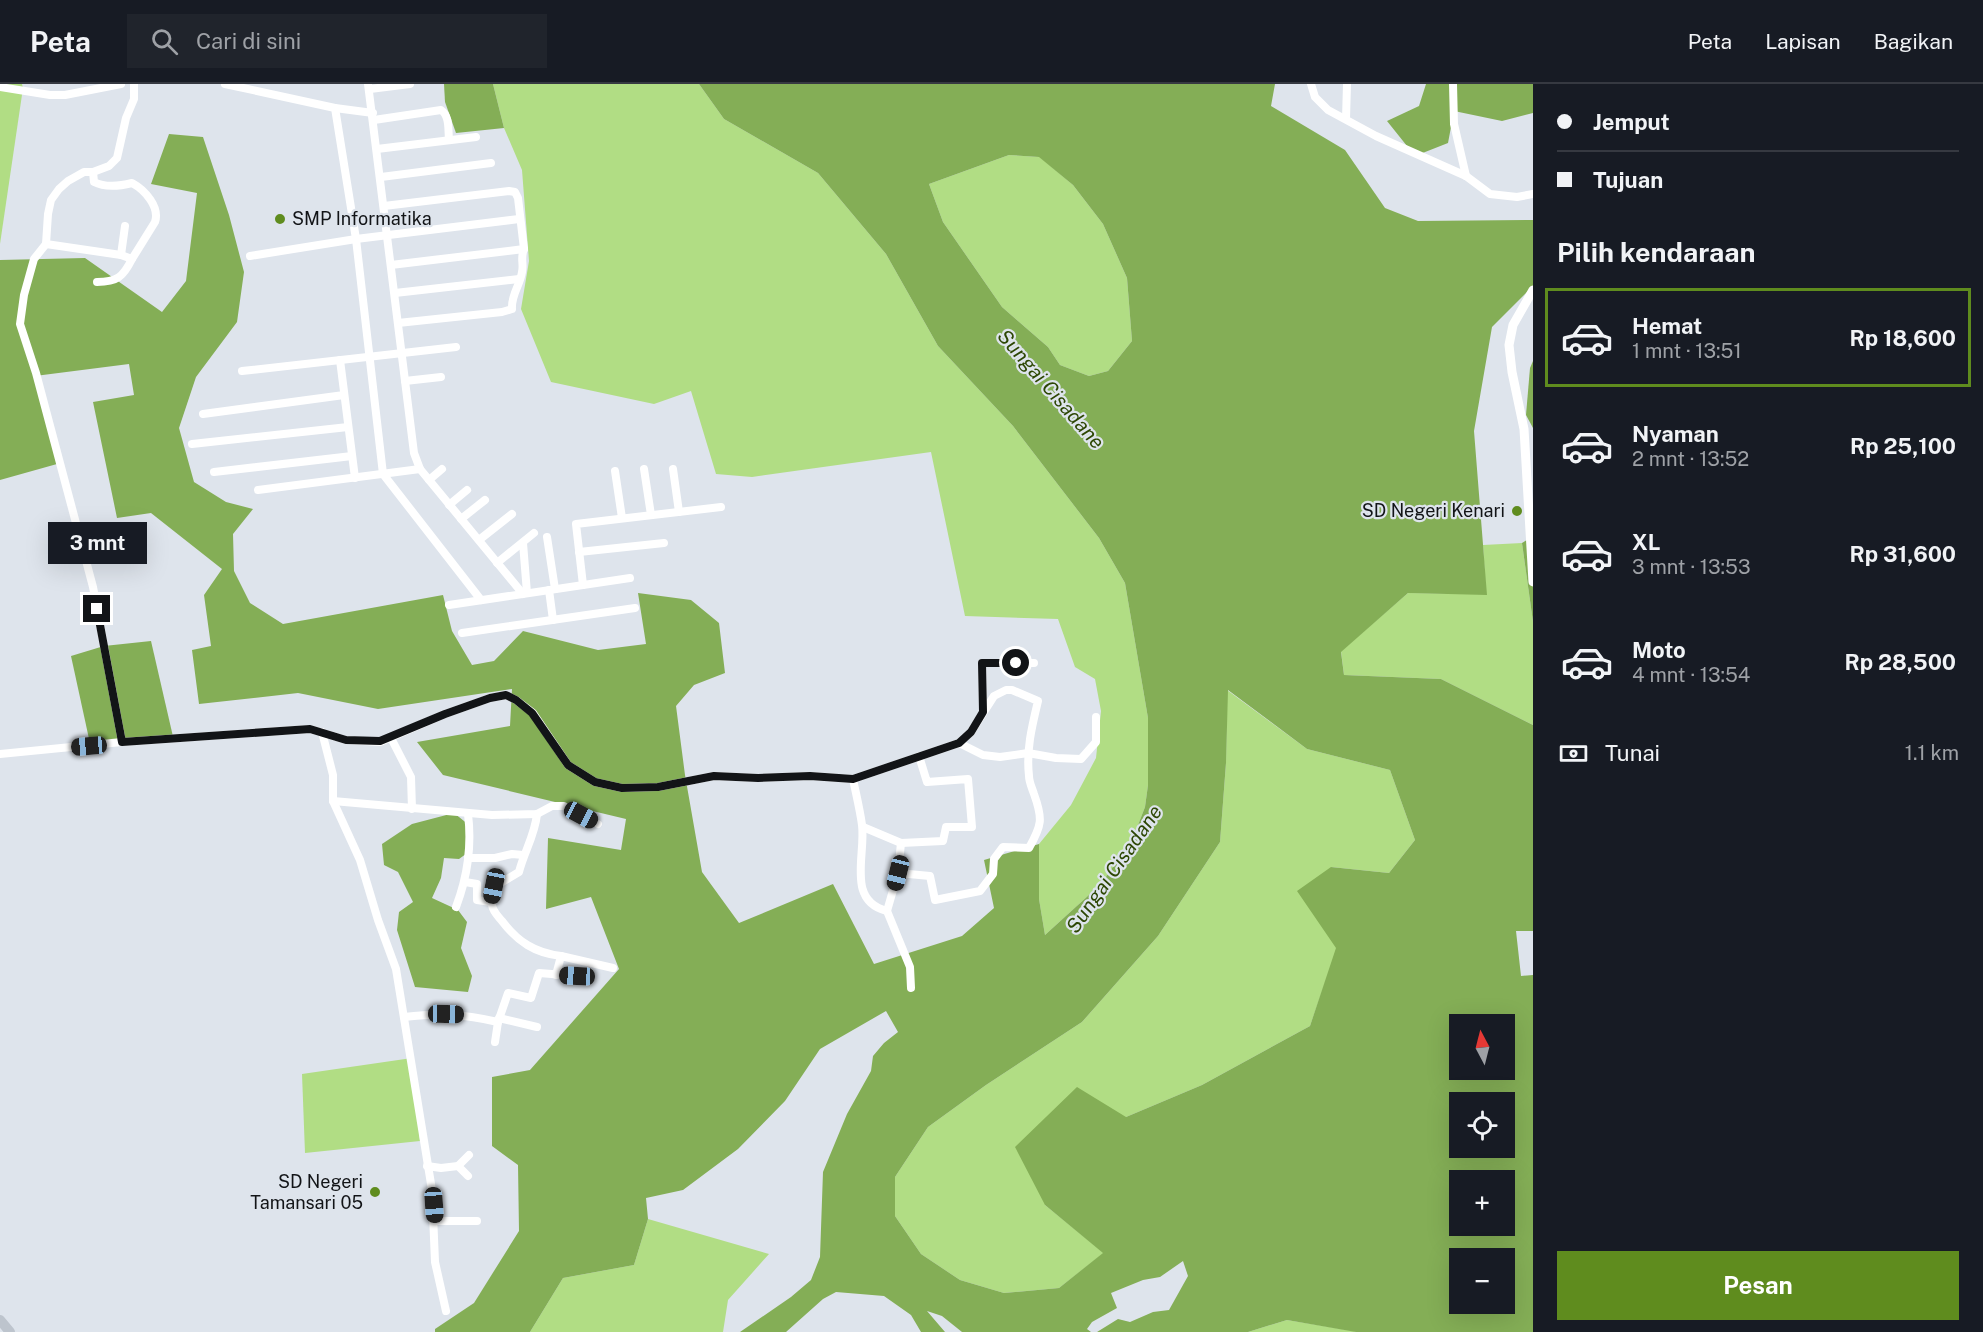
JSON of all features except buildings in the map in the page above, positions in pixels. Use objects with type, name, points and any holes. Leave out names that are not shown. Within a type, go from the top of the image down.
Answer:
[{"type":"main road","points":[[0,1320],[10,1332]]},
{"type":"street","points":[[0,87],[65,94],[121,84]]},
{"type":"street","points":[[122,742],[93,587],[36,374],[20,324],[24,295],[34,259],[46,244],[51,200],[68,181],[84,172],[93,172],[109,166],[117,158],[126,118],[134,99],[134,84]]},
{"type":"street","points":[[225,84],[373,117],[441,110],[448,121],[449,140]]},
{"type":"street","points":[[410,84],[369,87],[414,453],[420,469],[525,594]]},
{"type":"street","points":[[1311,84],[1312,92],[1318,103],[1328,110],[1376,136],[1466,176],[1490,194],[1517,197],[1533,194]]},
{"type":"street","points":[[1346,119],[1347,84]]},
{"type":"street","points":[[1453,84],[1454,124],[1466,176]]},
{"type":"street","points":[[335,108],[356,239],[383,474],[481,600]]},
{"type":"street","points":[[377,149],[476,136]]},
{"type":"street","points":[[381,177],[491,162]]},
{"type":"street","points":[[93,172],[94,182],[99,185],[119,186],[132,183],[149,198],[156,217],[122,275],[110,282],[97,282]]},
{"type":"street","points":[[384,206],[509,191],[515,192],[518,198],[524,249],[520,256],[522,272],[514,292],[512,309],[398,323]]},
{"type":"street","points":[[250,256],[356,239],[519,219]]},
{"type":"street","points":[[121,255],[125,226]]},
{"type":"street","points":[[46,244],[121,255],[132,259]]},
{"type":"street","points":[[391,264],[524,249]]},
{"type":"street","points":[[395,294],[519,279]]},
{"type":"street","points":[[1533,290],[1513,325],[1509,345],[1524,429],[1532,524],[1533,582]]},
{"type":"street","points":[[242,371],[456,347]]},
{"type":"street","points":[[340,360],[355,478]]},
{"type":"street","points":[[405,381],[441,377]]},
{"type":"street","points":[[203,414],[344,395]]},
{"type":"street","points":[[192,444],[348,427]]},
{"type":"street","points":[[214,472],[352,456]]},
{"type":"street","points":[[673,468],[679,512]]},
{"type":"street","points":[[258,490],[420,469]]},
{"type":"street","points":[[429,480],[442,469]]},
{"type":"street","points":[[644,469],[651,515]]},
{"type":"street","points":[[615,471],[622,518]]},
{"type":"street","points":[[450,505],[467,490]]},
{"type":"street","points":[[461,519],[485,500]]},
{"type":"street","points":[[583,585],[576,524],[721,507]]},
{"type":"street","points":[[479,540],[512,514]]},
{"type":"street","points":[[497,563],[534,533]]},
{"type":"street","points":[[547,537],[553,620]]},
{"type":"street","points":[[523,543],[525,594]]},
{"type":"street","points":[[579,552],[664,543]]},
{"type":"street","points":[[449,605],[630,578]]},
{"type":"street","points":[[462,633],[635,608]]},
{"type":"street","points":[[983,712],[982,663],[1034,663]]},
{"type":"street","points":[[0,754],[122,742],[310,729],[346,740],[380,741],[445,714],[490,698],[506,695],[532,713],[568,765],[595,782],[610,786],[658,787],[714,776],[758,778],[810,776],[853,779],[959,743],[971,732],[994,696],[1006,690],[1038,701],[1030,731],[1028,753],[1029,779],[1042,814],[1037,834],[1029,848],[1003,847],[994,859],[993,874],[980,891],[935,900],[930,876],[898,873]]},
{"type":"street","points":[[959,743],[983,755],[1000,757],[1028,753],[1056,758],[1081,759],[1096,742],[1096,717]]},
{"type":"street","points":[[322,732],[333,775],[333,801],[360,860],[396,969],[432,1190],[435,1262],[446,1311]]},
{"type":"street","points":[[391,738],[411,777],[412,809]]},
{"type":"street","points":[[863,827],[901,843],[943,841],[946,827],[972,827],[968,779],[927,782],[918,756]]},
{"type":"street","points":[[853,779],[863,827],[860,880],[866,897],[875,908],[887,911]]},
{"type":"street","points":[[333,801],[468,814],[537,814],[552,806],[564,806],[598,824]]},
{"type":"street","points":[[456,907],[465,882],[468,858],[468,814]]},
{"type":"street","points":[[537,814],[535,831],[523,855],[519,872],[494,886],[491,902],[493,910],[513,936],[526,945],[546,954],[613,968]]},
{"type":"street","points":[[901,843],[898,873],[887,911],[910,967],[911,988]]},
{"type":"street","points":[[468,858],[523,855]]},
{"type":"street","points":[[465,882],[477,884],[477,900],[491,902]]},
{"type":"street","points":[[556,975],[561,956]]},
{"type":"street","points":[[495,1042],[498,1020],[508,993],[531,998],[538,973],[577,976]]},
{"type":"street","points":[[404,1017],[463,1014],[537,1027]]},
{"type":"street","points":[[428,1166],[441,1168],[458,1166],[469,1155]]},
{"type":"street","points":[[458,1166],[468,1176]]},
{"type":"street","points":[[435,1221],[477,1221]]},
{"type":"shaded area","points":[[0,84],[22,84],[23,88],[0,244]]},
{"type":"shaded area","points":[[444,84],[493,84],[504,128],[456,133],[445,102]]},
{"type":"shaded area","points":[[493,84],[699,84],[724,119],[818,173],[886,254],[938,346],[1013,426],[1099,538],[1125,583],[1148,718],[1148,785],[1145,807],[1133,838],[1101,884],[1045,935],[1039,899],[1039,844],[1071,805],[1096,758],[1101,711],[1095,679],[1075,667],[1058,619],[965,616],[931,452],[752,477],[716,474],[691,391],[654,404],[551,382],[521,309],[529,261],[522,170],[504,128]]},
{"type":"shaded area","points":[[699,84],[1275,84],[1271,106],[1345,150],[1385,208],[1418,221],[1533,220],[1533,286],[1492,327],[1474,431],[1487,595],[1408,593],[1341,652],[1344,675],[1441,679],[1533,725],[1533,931],[1516,931],[1521,976],[1533,975],[1533,1332],[1356,1332],[1287,1320],[1248,1332],[1097,1332],[1118,1319],[1130,1322],[1153,1312],[1169,1310],[1188,1276],[1183,1261],[1160,1277],[1143,1280],[1111,1293],[1117,1308],[1092,1322],[1087,1329],[1091,1332],[962,1332],[942,1316],[927,1311],[945,1332],[921,1332],[911,1315],[884,1296],[836,1292],[823,1299],[786,1332],[740,1332],[791,1297],[811,1280],[820,1257],[823,1172],[847,1114],[871,1071],[873,1056],[898,1032],[886,1011],[820,1049],[785,1101],[738,1149],[683,1190],[646,1198],[648,1219],[634,1265],[563,1278],[530,1332],[435,1332],[435,1329],[474,1303],[519,1231],[518,1165],[492,1146],[492,1077],[530,1070],[619,969],[591,897],[546,909],[548,838],[621,850],[626,819],[443,775],[417,742],[510,726],[512,689],[378,709],[298,693],[199,704],[192,650],[211,646],[204,595],[222,569],[151,513],[117,518],[93,402],[134,395],[129,364],[35,376],[57,464],[0,480],[0,260],[85,258],[162,312],[186,281],[197,193],[151,184],[169,134],[203,137],[229,215],[244,272],[237,322],[196,377],[179,428],[194,482],[226,502],[253,509],[233,534],[234,571],[250,603],[283,624],[443,595],[452,631],[472,665],[494,661],[523,631],[598,650],[646,644],[638,593],[691,600],[719,623],[725,673],[694,685],[676,706],[685,775],[702,872],[739,923],[833,884],[874,964],[962,936],[994,908],[984,860],[1039,844],[1039,899],[1045,935],[1101,884],[1133,838],[1145,807],[1148,785],[1148,718],[1125,583],[1099,538],[1013,426],[938,346],[886,254],[818,173],[724,119]],"holes":[[[1009,155],[1039,157],[1073,185],[1103,224],[1127,278],[1132,341],[1108,371],[1089,376],[1060,365],[1048,347],[1002,307],[943,222],[929,184]],[[1228,690],[1307,749],[1390,770],[1415,840],[1389,873],[1331,867],[1297,891],[1336,948],[1310,1026],[1202,1085],[1126,1117],[1077,1087],[1015,1147],[1045,1205],[1103,1253],[1059,1288],[1004,1293],[960,1280],[921,1254],[895,1216],[895,1177],[928,1127],[986,1085],[1082,1022],[1158,936],[1220,842],[1226,763]]]},
{"type":"shaded area","points":[[1426,84],[1533,84],[1533,113],[1502,121],[1454,111],[1448,143],[1415,156],[1387,121],[1419,106]]},
{"type":"shaded area","points":[[1009,155],[1040,157],[1073,185],[1103,224],[1127,278],[1132,341],[1108,371],[1089,376],[1060,365],[1048,347],[1002,307],[943,222],[929,184]]},
{"type":"shaded area","points":[[1533,361],[1533,428],[1526,415],[1530,368]]},
{"type":"shaded area","points":[[1533,536],[1533,622],[1522,543]]},
{"type":"shaded area","points":[[1522,543],[1533,622],[1533,725],[1441,679],[1344,675],[1341,651],[1408,593],[1486,594],[1483,545]]},
{"type":"shaded area","points":[[151,641],[174,741],[91,748],[71,656],[104,646]]},
{"type":"shaded area","points":[[1227,690],[1307,749],[1390,770],[1415,840],[1389,873],[1331,867],[1337,948],[1310,1026],[1202,1085],[1126,1117],[1045,1205],[1104,1253],[1059,1288],[1004,1293],[960,1280],[921,1254],[895,1216],[895,1177],[928,1127],[986,1085],[1082,1022],[1158,936],[1220,842],[1226,763]]},
{"type":"shaded area","points":[[454,813],[469,825],[470,851],[459,859],[444,858],[441,878],[432,898],[458,910],[467,922],[461,948],[472,976],[468,992],[415,987],[397,930],[399,912],[413,902],[398,872],[384,865],[382,844],[412,824]]},
{"type":"shaded area","points":[[412,1058],[420,1141],[305,1153],[302,1074]]},
{"type":"shaded area","points":[[648,1219],[769,1254],[728,1300],[723,1332],[530,1332],[563,1278],[634,1265]]},
{"type":"shaded area","points":[[1287,1320],[1354,1331],[1356,1332],[1248,1332]]},
{"type":"place","name":"SMP Informatika","points":[[280,219]]},
{"type":"place","name":"SD Negeri Kenari","points":[[1517,511]]},
{"type":"place","name":"SD Negeri Tamansari 05","points":[[375,1192]]},
{"type":"route","points":[[97,609],[122,742],[310,729],[346,740],[380,741],[445,714],[490,698],[506,695],[532,713],[568,765],[595,782],[622,788],[658,787],[714,776],[758,778],[810,776],[853,779],[959,743],[971,732],[983,712],[982,663],[1016,663]]},
{"type":"water label","name":"Sungai Cisadane","points":[[1051,389]]},
{"type":"water label","name":"Sungai Cisadane","points":[[1114,869]]}]
